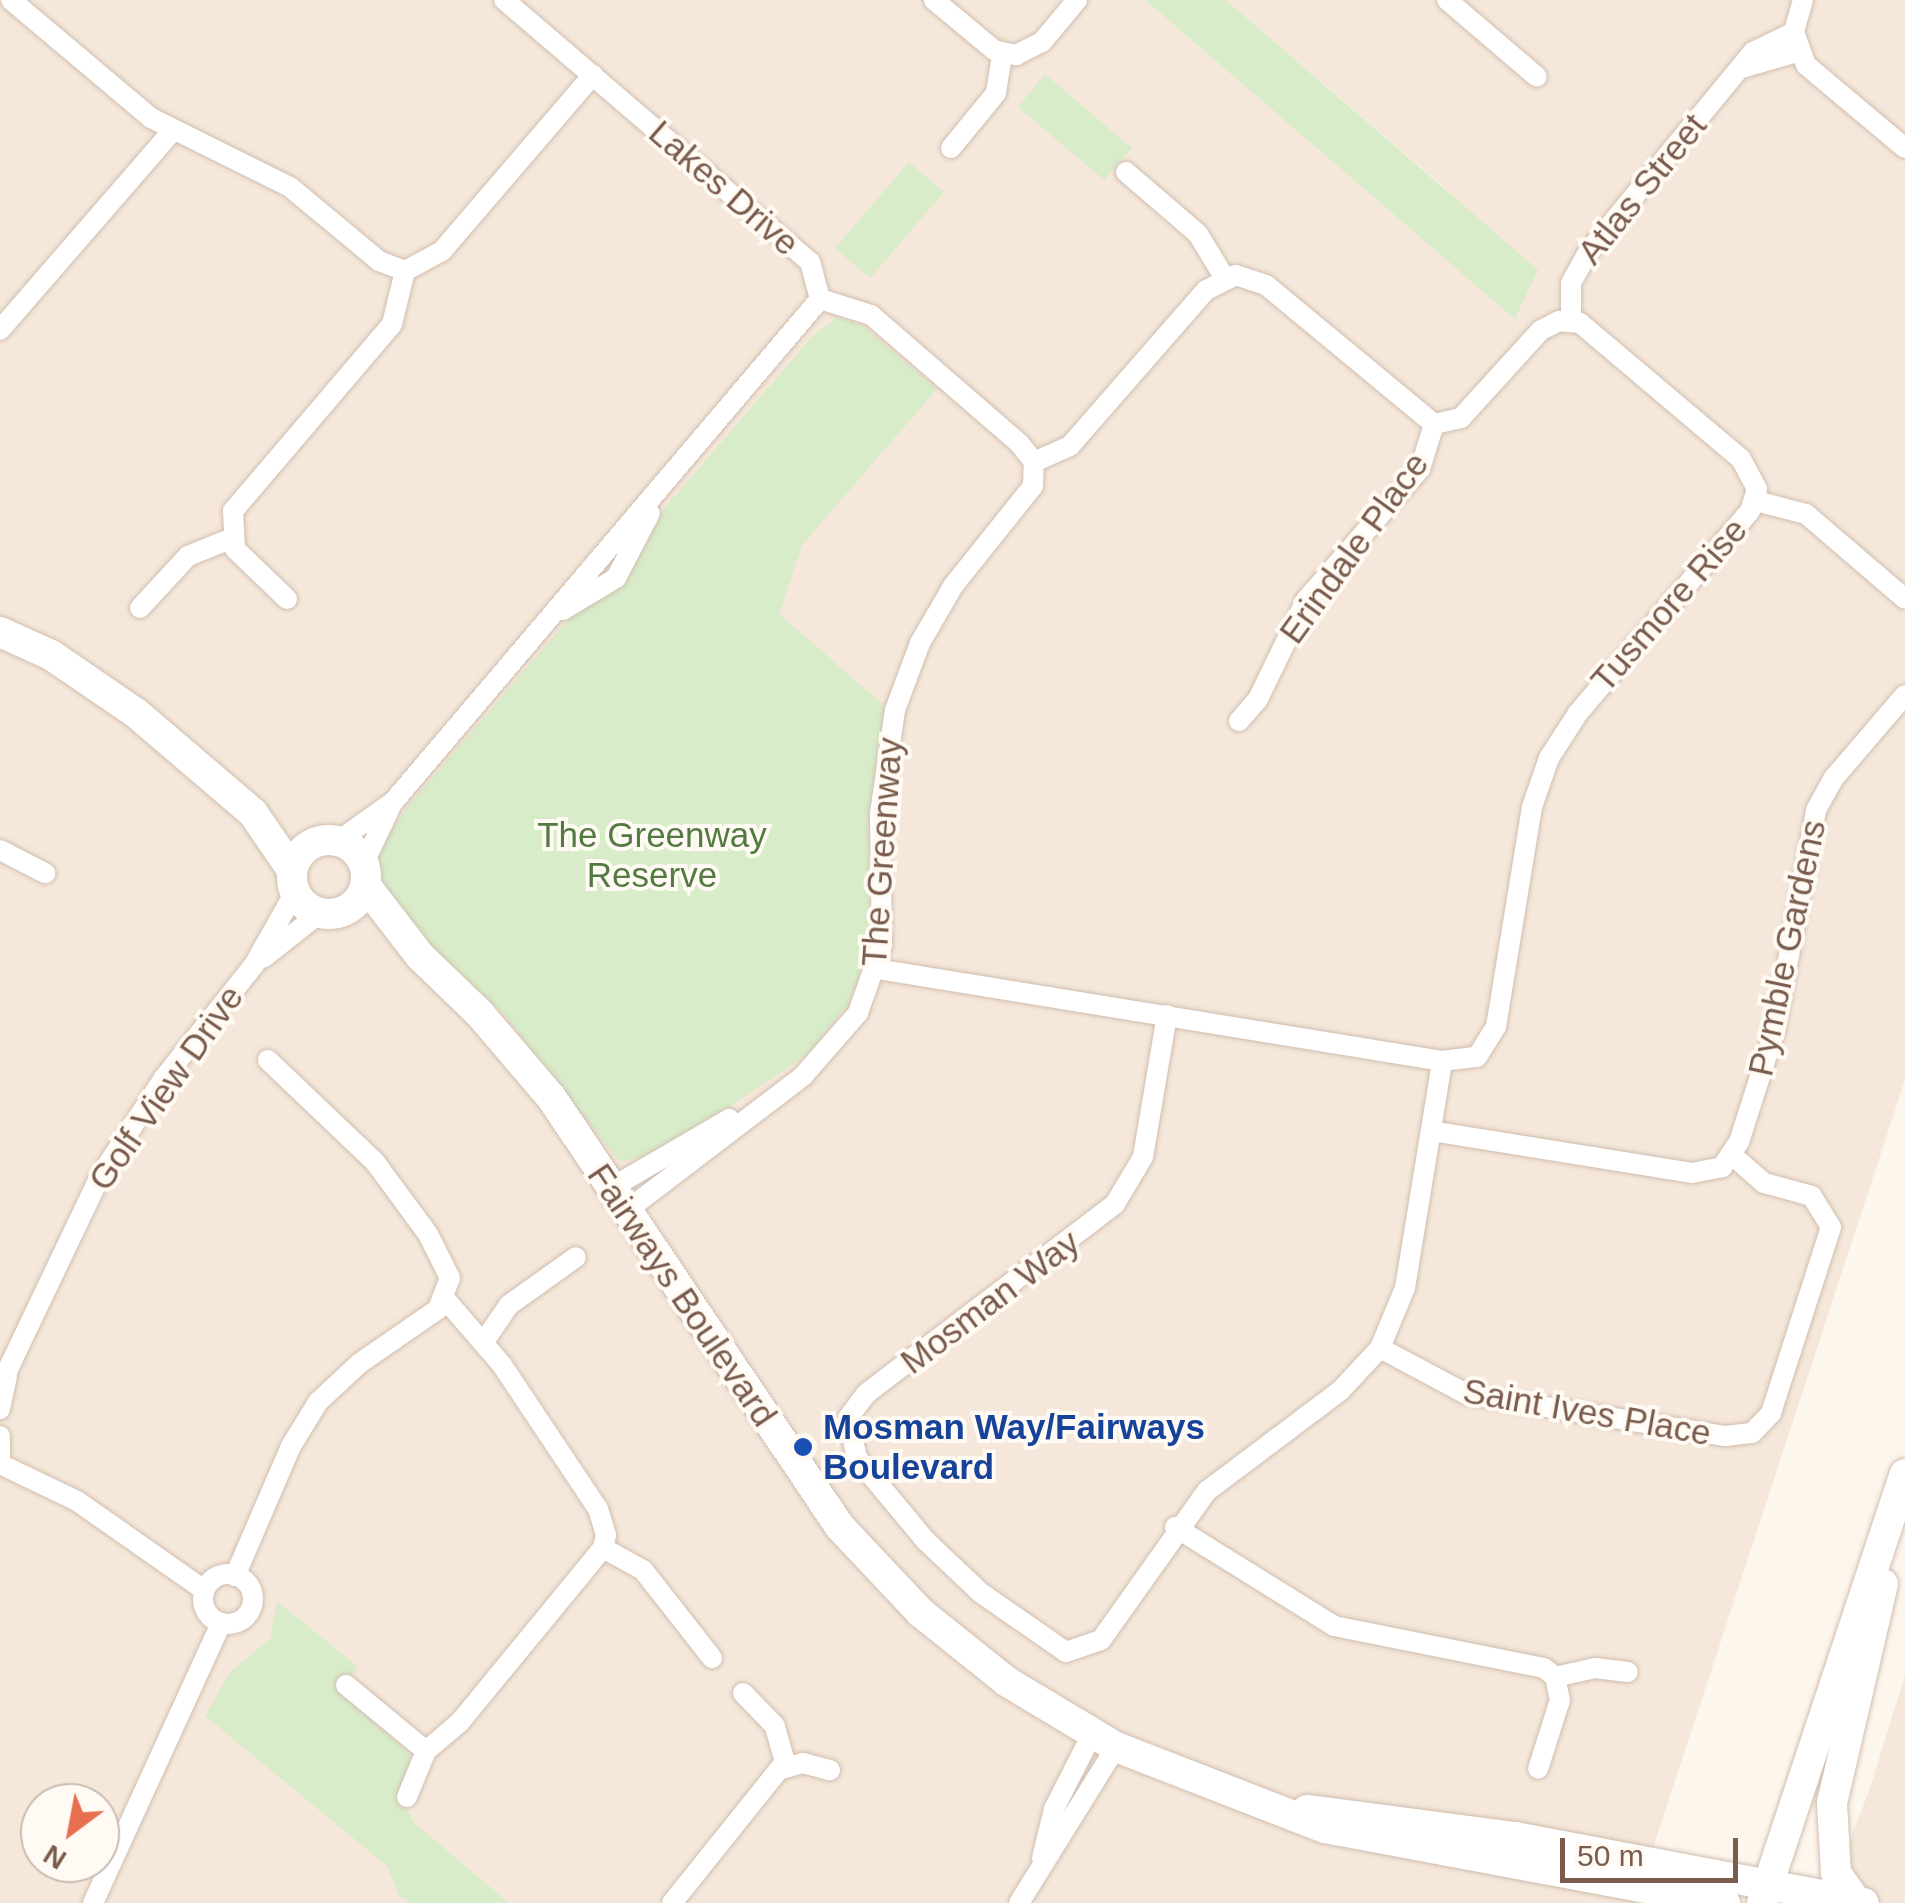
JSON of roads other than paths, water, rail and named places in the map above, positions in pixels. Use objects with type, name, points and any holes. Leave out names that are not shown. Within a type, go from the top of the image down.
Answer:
[{"type":"street","points":[[12,0],[137,108],[173,130],[290,187],[378,261],[405,271]]},
{"type":"street","name":"Lakes Drive","points":[[504,0],[810,262],[820,300]]},
{"type":"street","points":[[934,0],[1002,54],[1034,48],[1077,0]]},
{"type":"street","points":[[1447,0],[1537,77]]},
{"type":"street","points":[[1803,0],[1796,42],[1905,148]]},
{"type":"street","name":"Atlas Street","points":[[1571,320],[1571,284],[1580,262],[1741,69],[1796,42]]},
{"type":"street","points":[[951,148],[996,93],[1002,54]]},
{"type":"street","points":[[287,600],[241,558],[230,539],[230,521],[240,500],[392,324],[405,271],[442,250],[593,75]]},
{"type":"street","points":[[0,330],[173,130]]},
{"type":"street","points":[[1126,172],[1198,234],[1224,277]]},
{"type":"street","points":[[253,813],[294,881],[326,842],[394,802],[562,611],[616,578],[658,497],[820,300],[871,315],[1034,462],[1070,446],[1224,277],[1246,276],[1266,285],[1434,424],[1461,418],[1541,330],[1571,320]]},
{"type":"street","name":"Tusmore Rise","points":[[1442,1061],[1477,1057],[1496,1027],[1532,807],[1562,735],[1756,501],[1755,479],[1741,459],[1592,331],[1571,320]]},
{"type":"street","name":"Erindale Place","points":[[1239,721],[1258,699],[1306,600],[1420,469],[1434,424]]},
{"type":"street","name":"The Greenway","points":[[619,1199],[676,1144],[771,1097],[841,1038],[877,969],[885,895],[882,777],[895,710],[920,643],[954,586],[1028,496],[1034,462]]},
{"type":"street","points":[[1756,501],[1806,514],[1905,599]]},
{"type":"street","points":[[140,608],[188,556],[230,539]]},
{"type":"street","points":[[0,632],[106,690],[253,813],[326,842]]},
{"type":"street","name":"Pymble Gardens","points":[[1733,1156],[1781,1006],[1816,810],[1834,778],[1905,695]]},
{"type":"street","points":[[332,912],[365,875],[394,802]]},
{"type":"street","name":"Fairways Boulevard","points":[[326,842],[365,875],[420,956],[510,1046],[619,1199],[802,1475],[870,1563],[1006,1681],[1104,1740],[1324,1828],[1457,1842],[1766,1893],[1860,1902]]},
{"type":"street","points":[[0,850],[45,873]]},
{"type":"street","name":"Fairways Boulevard","points":[[294,881],[332,912],[420,956]]},
{"type":"street","name":"Golf View Drive","points":[[0,1409],[3,1381],[98,1178],[164,1078],[254,965],[294,881]]},
{"type":"street","name":"Golf View Drive","points":[[254,965],[332,912]]},
{"type":"street","points":[[877,969],[1442,1061]]},
{"type":"street","name":"Mosman Way","points":[[1167,1016],[1143,1157],[1115,1204],[866,1394],[846,1430],[857,1458],[926,1541],[1054,1649],[1080,1652],[1101,1640],[1175,1527],[1207,1490],[1341,1390],[1380,1348],[1405,1288],[1442,1061]]},
{"type":"street","points":[[268,1060],[349,1133],[396,1188],[446,1264],[445,1300],[485,1340],[598,1508],[603,1548],[460,1722],[426,1751],[407,1796]]},
{"type":"street","points":[[1431,1131],[1692,1173],[1712,1172],[1733,1156]]},
{"type":"street","name":"Saint Ives Place","points":[[1380,1348],[1466,1394],[1726,1436],[1752,1433],[1771,1413],[1831,1228],[1812,1196],[1764,1183],[1733,1156]]},
{"type":"street","points":[[485,1340],[509,1305],[576,1257]]},
{"type":"street","points":[[236,1576],[291,1446],[318,1402],[445,1300]]},
{"type":"street","points":[[0,1436],[0,1464],[77,1502],[204,1590],[208,1614],[221,1624],[238,1622],[250,1611],[252,1594],[236,1576]]},
{"type":"street","points":[[1766,1893],[1905,1474]]},
{"type":"street","points":[[1860,1902],[1836,1873],[1832,1802],[1880,1608],[1891,1512]]},
{"type":"street","points":[[1175,1527],[1334,1626],[1530,1662],[1555,1676],[1595,1668],[1628,1672]]},
{"type":"street","points":[[603,1548],[643,1570],[712,1658]]},
{"type":"street","points":[[204,1590],[214,1578],[236,1576]]},
{"type":"street","points":[[93,1903],[221,1624]]},
{"type":"street","points":[[1538,1769],[1560,1700],[1555,1676]]},
{"type":"street","points":[[346,1685],[426,1751]]},
{"type":"street","points":[[743,1693],[781,1736],[782,1768]]},
{"type":"street","points":[[1024,1901],[1041,1860],[1054,1808],[1104,1740]]},
{"type":"street","points":[[672,1903],[782,1768],[803,1763],[830,1770]]},
{"type":"street","name":"Fairways Boulevard","points":[[1457,1842],[1725,1903]]},
{"type":"place","name":"Mosman Way/Fairways Boulevard","points":[[803,1447]]},
{"type":"park label","name":"The Greenway Reserve","points":[[652,855]]}]
